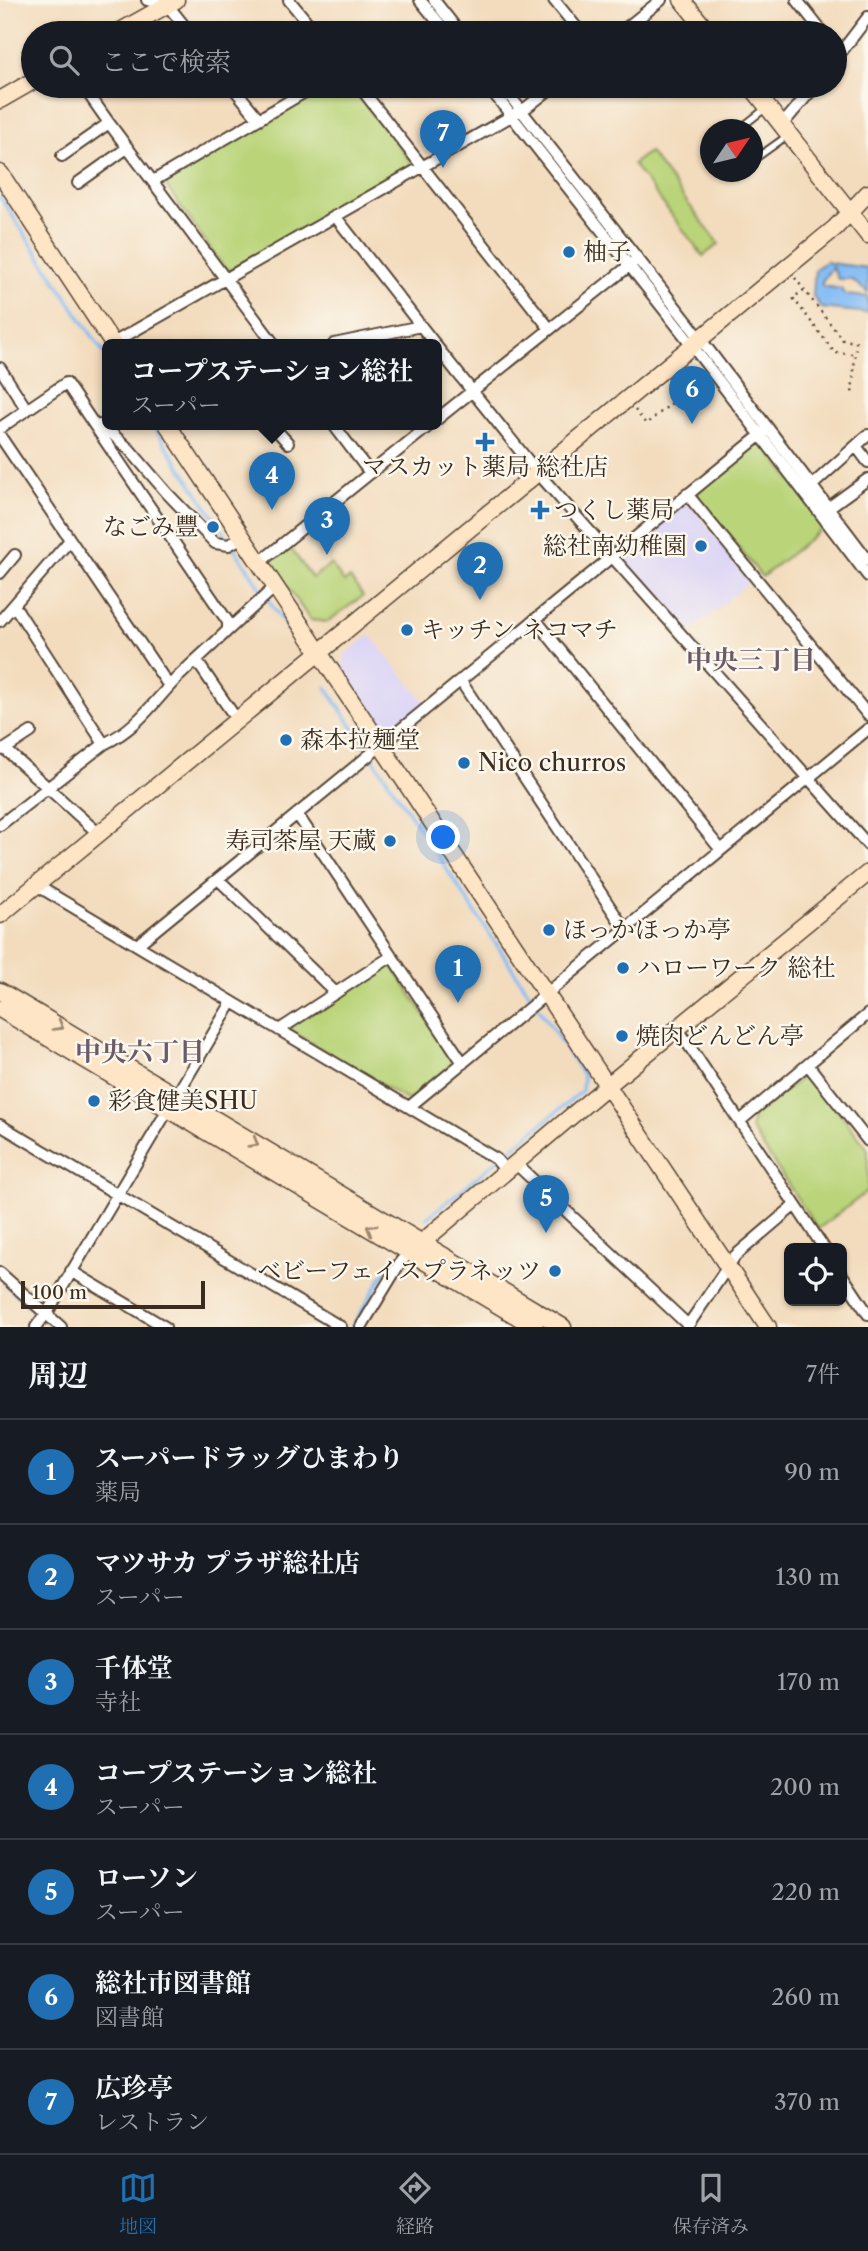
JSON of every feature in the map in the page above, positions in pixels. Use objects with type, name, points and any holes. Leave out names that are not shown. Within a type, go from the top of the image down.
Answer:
[{"type":"street","points":[[148,0],[169,2]]},
{"type":"street","points":[[289,0],[306,21]]},
{"type":"street","points":[[420,0],[437,21]]},
{"type":"street","points":[[434,0],[451,21]]},
{"type":"street","points":[[554,0],[571,21]]},
{"type":"street","points":[[635,21],[661,0]]},
{"type":"street","points":[[682,0],[699,21]]},
{"type":"street","points":[[797,0],[814,21]]},
{"type":"street","points":[[137,21],[169,2]]},
{"type":"street","points":[[169,2],[182,21]]},
{"type":"street","points":[[847,41],[868,17]]},
{"type":"street","points":[[0,100],[21,88]]},
{"type":"street","points":[[91,98],[270,339]]},
{"type":"street","points":[[241,98],[258,119]]},
{"type":"street","points":[[153,181],[294,98]]},
{"type":"street","points":[[369,98],[550,329]]},
{"type":"street","points":[[500,98],[516,113],[765,431],[868,576]]},
{"type":"street","points":[[508,98],[516,113]]},
{"type":"street","points":[[120,339],[516,113],[537,98]]},
{"type":"street","points":[[761,98],[868,235]]},
{"type":"street","points":[[786,129],[806,98]]},
{"type":"street","points":[[62,156],[109,123]]},
{"type":"street","points":[[78,183],[127,148]]},
{"type":"street","points":[[0,173],[110,339]]},
{"type":"street","points":[[0,915],[835,228],[868,193]]},
{"type":"street","points":[[335,216],[431,339]]},
{"type":"street","points":[[442,415],[634,262]]},
{"type":"street","points":[[358,339],[421,326]]},
{"type":"street","points":[[696,342],[712,371],[765,431]]},
{"type":"street","points":[[442,358],[537,472],[868,845]]},
{"type":"street","points":[[0,368],[27,410]]},
{"type":"street","points":[[0,428],[66,383],[228,622],[228,630]]},
{"type":"street","points":[[95,426],[102,425]]},
{"type":"street","points":[[95,426],[102,428]]},
{"type":"street","points":[[106,430],[130,450],[215,543],[235,542]]},
{"type":"street","points":[[170,430],[235,542],[258,563],[269,593],[318,653],[374,751],[539,999],[607,1086],[768,1327]]},
{"type":"street","points":[[276,430],[288,443]]},
{"type":"street","points":[[338,430],[370,473]]},
{"type":"street","points":[[258,563],[424,430]]},
{"type":"street","points":[[137,945],[765,431]]},
{"type":"street","points":[[808,489],[868,435]]},
{"type":"street","points":[[0,436],[169,687]]},
{"type":"street","points":[[856,446],[868,462]]},
{"type":"street","points":[[828,508],[868,479]]},
{"type":"street","points":[[808,489],[828,508],[868,560]]},
{"type":"street","points":[[687,494],[868,715]]},
{"type":"street","points":[[0,621],[69,540]]},
{"type":"street","points":[[0,573],[15,555]]},
{"type":"street","points":[[0,825],[104,744],[119,736],[156,704],[196,660],[269,593]]},
{"type":"street","points":[[14,605],[104,744]]},
{"type":"street","points":[[535,619],[721,850]]},
{"type":"street","points":[[196,660],[237,720]]},
{"type":"street","points":[[460,680],[624,928]]},
{"type":"street","points":[[409,1107],[868,729]]},
{"type":"street","points":[[31,732],[3,750],[99,834]]},
{"type":"street","points":[[297,814],[463,1063]]},
{"type":"street","points":[[361,1327],[401,1262],[504,1164],[607,1086],[868,873]]},
{"type":"street","points":[[218,879],[336,993]]},
{"type":"street","points":[[36,885],[504,1164],[687,1326],[735,1256],[795,1205]]},
{"type":"street","points":[[279,1030],[392,956]]},
{"type":"street","points":[[0,991],[172,1103]]},
{"type":"street","points":[[42,1320],[232,1002]]},
{"type":"street","points":[[0,1009],[172,1103],[415,1248],[535,1327]]},
{"type":"street","points":[[740,1122],[868,1014]]},
{"type":"street","points":[[678,1029],[821,1243]]},
{"type":"street","points":[[808,1065],[868,1141]]},
{"type":"street","points":[[0,1125],[341,1327]]},
{"type":"street","points":[[415,1248],[563,1327]]},
{"type":"street","points":[[71,1271],[166,1327]]},
{"type":"street","points":[[0,1273],[42,1320],[61,1327]]},
{"type":"street","points":[[847,1282],[868,1314]]},
{"type":"lane","points":[[752,119],[768,107]]},
{"type":"lane","points":[[763,151],[786,129]]},
{"type":"path","points":[[795,278],[843,340],[856,342],[852,395]]},
{"type":"path","points":[[804,290],[793,298],[835,353],[855,355]]},
{"type":"path","points":[[634,409],[646,424],[712,371]]},
{"type":"shaded area","points":[[690,504],[750,581],[689,633],[623,559],[624,552],[681,505]]},
{"type":"shaded area","points":[[370,635],[426,703],[389,732],[384,731],[343,672],[345,654]]},
{"type":"green space","points":[[307,98],[361,98],[412,163],[411,167],[232,270],[225,269],[164,183]]},
{"type":"green space","points":[[649,152],[719,244],[703,256],[633,164]]},
{"type":"green space","points":[[756,443],[765,445],[825,526],[762,577],[697,497],[698,491]]},
{"type":"green space","points":[[289,546],[312,578],[331,564],[344,582],[350,578],[363,596],[327,622],[310,620],[272,564],[274,557]]},
{"type":"green space","points":[[385,963],[391,964],[453,1058],[453,1064],[412,1099],[405,1099],[291,1031],[291,1025]]},
{"type":"green space","points":[[805,1075],[810,1075],[868,1149],[868,1191],[818,1229],[751,1129],[753,1116]]},
{"type":"water","points":[[827,261],[868,268],[868,293],[851,279],[838,279],[832,267],[821,283],[823,286],[841,289],[845,295],[868,297],[868,313],[821,308],[813,296],[815,269]]},
{"type":"waterway","points":[[504,98],[512,108]]},
{"type":"waterway","points":[[520,118],[571,183]]},
{"type":"waterway","points":[[0,197],[102,350]]},
{"type":"waterway","points":[[673,312],[685,327]]},
{"type":"waterway","points":[[156,430],[291,634]]},
{"type":"waterway","points":[[326,687],[583,1075],[582,1091],[427,1218]]},
{"type":"waterway","points":[[352,1327],[392,1260]]},
{"type":"waterway","points":[[7,1286],[53,1327]]},
{"type":"place","name":"広珍亭","points":[[443,168]]},
{"type":"place","name":"柚子","points":[[569,252]]},
{"type":"place","name":"総社市図書館","points":[[692,424]]},
{"type":"place","name":"マスカット薬局 総社店","points":[[485,442]]},
{"type":"place","name":"コープステーション総社","points":[[272,510]]},
{"type":"place","name":"つくし薬局","points":[[540,510]]},
{"type":"place","name":"なごみ豐","points":[[213,527]]},
{"type":"place","name":"総社南幼稚園","points":[[701,546]]},
{"type":"place","name":"千体堂","points":[[327,555]]},
{"type":"place","name":"マツサカ プラザ総社店","points":[[480,600]]},
{"type":"place","name":"キッチン ネコマチ","points":[[407,630]]},
{"type":"place","name":"森本拉麺堂","points":[[286,740]]},
{"type":"place","name":"Nico churros","points":[[464,763]]},
{"type":"place","name":"寿司茶屋 天蔵","points":[[390,841]]},
{"type":"place","name":"ほっかほっか亭","points":[[549,930]]},
{"type":"place","name":"ハローワーク 総社","points":[[623,968]]},
{"type":"place","name":"スーパードラッグひまわり","points":[[458,1003]]},
{"type":"place","name":"焼肉どんどん亭","points":[[622,1036]]},
{"type":"place","name":"彩食健美SHU","points":[[94,1101]]},
{"type":"place","name":"ローソン","points":[[546,1233]]},
{"type":"place","name":"ベビーフェイスプラネッツ","points":[[555,1271]]},
{"type":"district","name":"中央三丁目","points":[[751,660]]},
{"type":"district","name":"中央六丁目","points":[[140,1052]]}]
